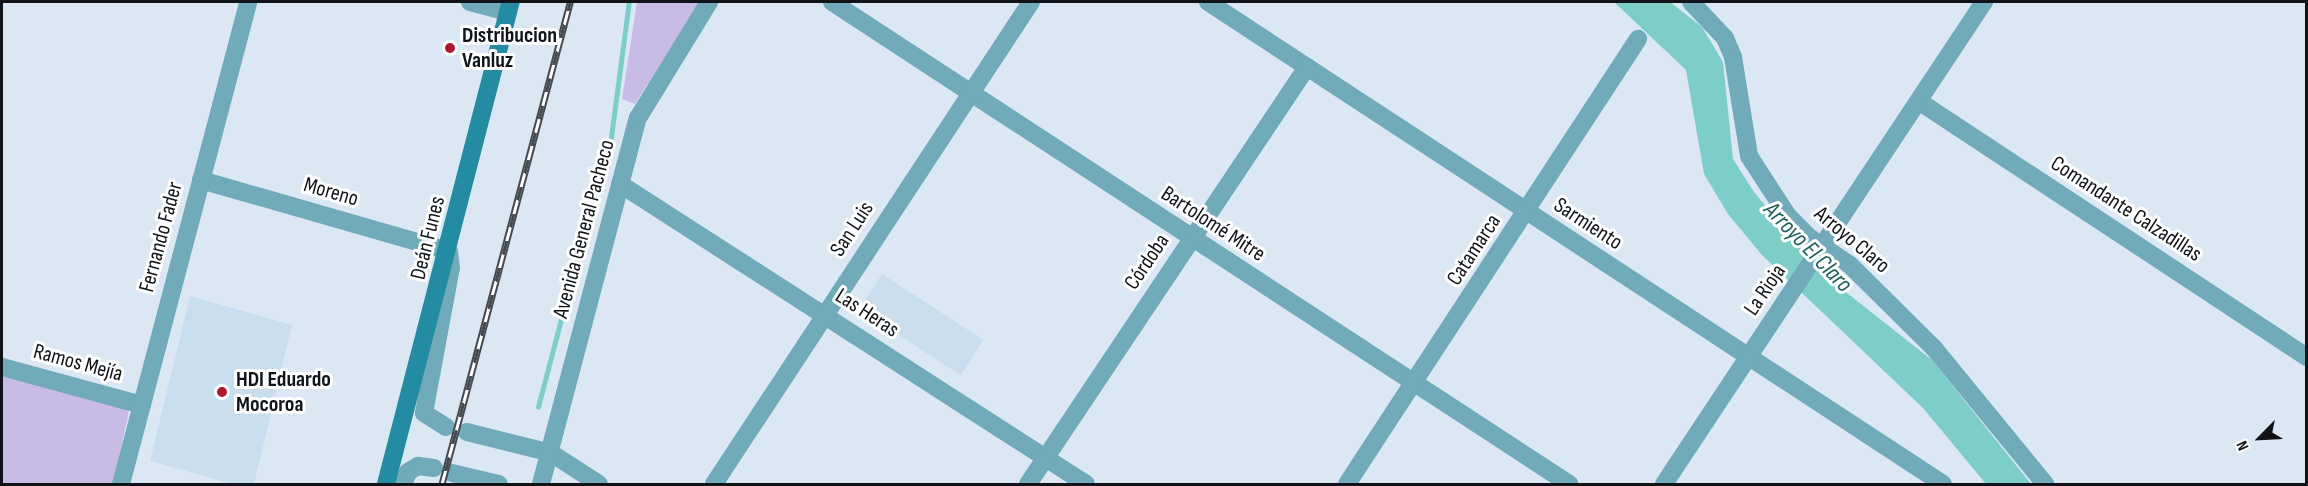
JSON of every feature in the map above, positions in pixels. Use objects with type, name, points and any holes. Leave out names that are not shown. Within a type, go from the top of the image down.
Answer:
[{"type":"main road","name":"Deán Funes","points":[[386,484],[510,7]]},
{"type":"street","name":"Fernando Fader","points":[[121,484],[248,2]]},
{"type":"street","points":[[470,2],[510,7]]},
{"type":"street","name":"Avenida General Pacheco","points":[[541,484],[620,184],[645,101],[709,2]]},
{"type":"street","name":"Bartolomé Mitre","points":[[832,2],[1569,484]]},
{"type":"street","name":"San Luis","points":[[714,484],[1031,2]]},
{"type":"street","name":"Sarmiento","points":[[1208,2],[1943,484]]},
{"type":"street","name":"Arroyo Claro","points":[[1691,2],[1725,38],[1733,57],[1743,132],[1749,156],[1764,183],[1788,216],[1820,250],[1850,264],[1948,364],[2044,484]]},
{"type":"street","name":"La Rioja","points":[[1664,484],[1920,102],[1984,2]]},
{"type":"street","name":"Catamarca","points":[[1347,484],[1527,213],[1638,39]]},
{"type":"street","name":"Córdoba","points":[[1028,484],[1307,67]]},
{"type":"street","name":"Comandante Calzadillas","points":[[1920,102],[2307,357]]},
{"type":"street","name":"Moreno","points":[[201,180],[448,251]]},
{"type":"street","name":"Las Heras","points":[[620,184],[1086,484]]},
{"type":"street","points":[[446,427],[424,413],[451,268],[448,251]]},
{"type":"street","name":"Ramos Mejía","points":[[2,367],[142,405]]},
{"type":"street","points":[[467,432],[550,453],[599,484]]},
{"type":"street","points":[[403,484],[408,472],[417,466],[434,468]]},
{"type":"street","points":[[452,473],[499,484]]},
{"type":"shaded area","points":[[637,2],[700,2],[635,104],[622,99]]},
{"type":"shaded area","name":"Arroyo El Claro","points":[[1614,2],[1670,2],[1702,27],[1723,62],[1733,159],[1754,192],[1794,240],[1847,293],[1932,360],[2031,484],[1986,484],[1923,408],[1762,255],[1728,214],[1704,174],[1686,70]]},
{"type":"shaded area","points":[[882,274],[983,340],[961,375],[859,309]]},
{"type":"shaded area","name":"HDI Eduardo Mocoroa","points":[[190,296],[292,325],[254,484],[233,484],[150,461]]},
{"type":"shaded area","points":[[2,376],[124,408],[129,412],[113,484],[2,484]]},
{"type":"waterway","points":[[538,407],[595,189],[607,168],[629,2]]},
{"type":"railway","points":[[442,484],[570,2]]},
{"type":"place","name":"Distribucion Vanluz","points":[[450,48]]},
{"type":"place","name":"HDI Eduardo Mocoroa","points":[[222,392]]}]
